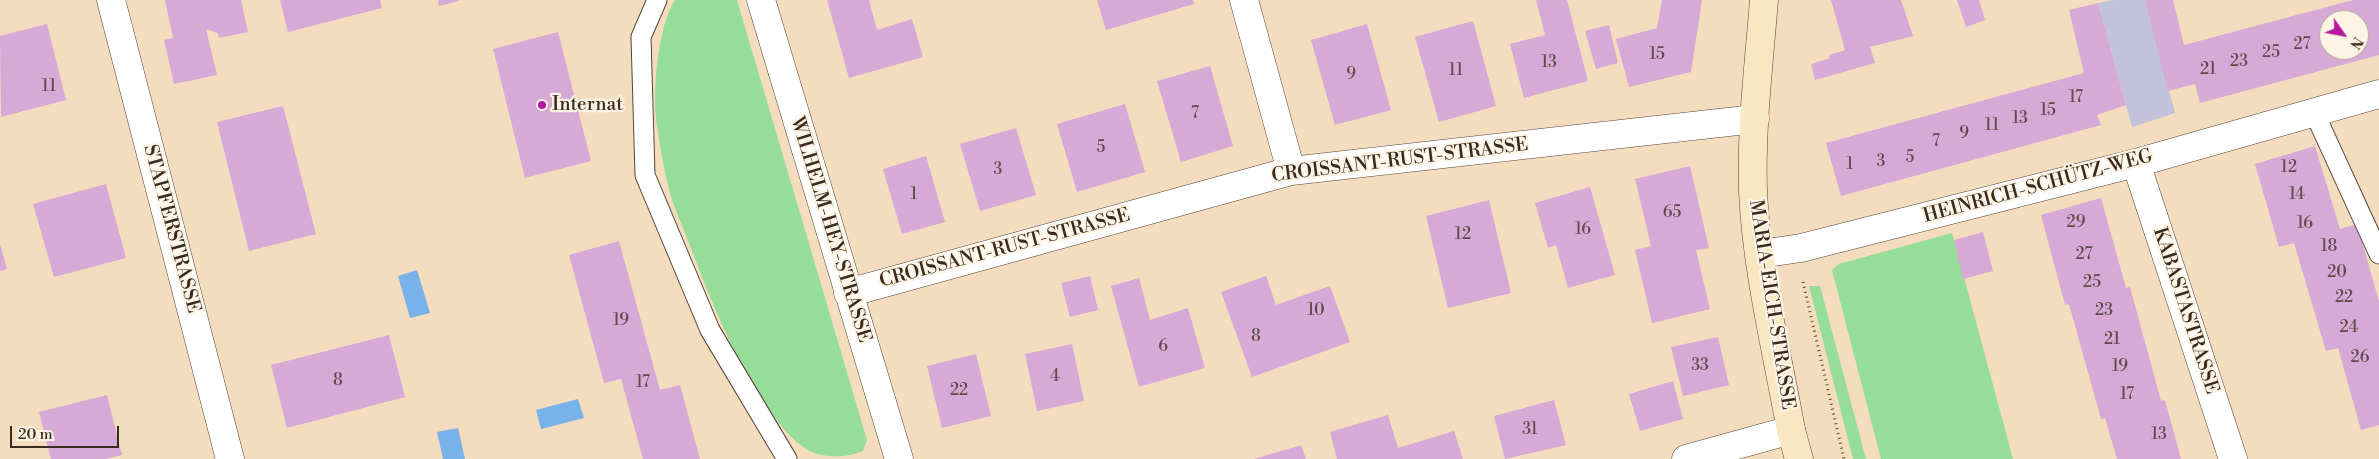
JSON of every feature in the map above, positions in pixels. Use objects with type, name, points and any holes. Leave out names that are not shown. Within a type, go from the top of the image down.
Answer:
[{"type":"street","name":"STAPFERSTRASSE","points":[[111,0],[230,459]]},
{"type":"street","name":"WILHELM-HEY-STRASSE","points":[[761,0],[899,459]]},
{"type":"street","points":[[1244,0],[1291,171]]},
{"type":"street","name":"MARIA-EICH-STRASSE","points":[[1764,0],[1755,119],[1753,190],[1760,254],[1791,430],[1799,459]]},
{"type":"street","name":"HEINRICH-SCHÜTZ-WEG","points":[[1760,254],[1801,248],[2136,163],[2379,94]]},
{"type":"street","name":"CROISSANT-RUST-STRASSE","points":[[848,293],[1291,171],[1755,119]]},
{"type":"street","name":"KABASTASTRASSE","points":[[2136,163],[2233,459]]},
{"type":"street","points":[[1686,459],[1791,430]]},
{"type":"lane","points":[[657,0],[641,37],[645,174],[710,330],[787,459]]},
{"type":"lane","points":[[2314,112],[2379,254]]},
{"type":"path","points":[[1801,248],[1804,292],[1844,459]]},
{"type":"shaded area","points":[[2113,0],[2145,0],[2175,113],[2132,127],[2098,3]]},
{"type":"green space","points":[[675,0],[737,0],[867,440],[863,451],[856,454],[832,456],[816,453],[802,446],[784,429],[767,407],[751,381],[736,354],[710,297],[670,193],[656,118],[655,90],[658,57],[664,25]]},
{"type":"green space","points":[[1952,233],[2013,459],[1881,459],[1832,270],[1839,264]]},
{"type":"green space","points":[[1809,286],[1820,286],[1866,459],[1853,459]]},
{"type":"water","points":[[417,270],[430,313],[410,318],[398,276]]},
{"type":"water","points":[[578,399],[584,418],[541,429],[536,410]]},
{"type":"water","points":[[458,428],[465,459],[443,459],[437,432]]},
{"type":"building","points":[[165,0],[241,0],[248,32],[219,38],[218,33],[206,29],[217,75],[174,84],[164,40],[173,38]]},
{"type":"building","points":[[280,0],[380,0],[382,8],[288,32]]},
{"type":"building","points":[[438,0],[459,0],[459,1],[439,6]]},
{"type":"building","points":[[827,0],[869,0],[877,30],[912,19],[923,57],[849,78]]},
{"type":"building","points":[[1097,0],[1193,0],[1194,4],[1106,30]]},
{"type":"building","points":[[1536,0],[1567,0],[1588,81],[1524,98],[1510,44],[1545,35]]},
{"type":"building","points":[[1662,0],[1702,0],[1691,72],[1629,87],[1616,39],[1657,28]]},
{"type":"building","points":[[1831,0],[1901,0],[1913,36],[1870,47],[1875,63],[1815,80],[1811,64],[1830,58],[1829,55],[1845,50]]},
{"type":"building","points":[[1957,0],[1979,0],[1985,20],[1966,27]]},
{"type":"building","points":[[2145,0],[2173,0],[2184,45],[2353,0],[2379,0],[2379,55],[2369,58],[2369,10],[2319,10],[2319,60],[2360,60],[2200,103],[2195,84],[2168,91]]},
{"type":"building","points":[[2098,3],[2126,105],[2097,115],[2101,125],[1841,196],[1826,143],[2084,73],[2069,10]]},
{"type":"building","points":[[1473,21],[1496,106],[1439,122],[1415,37]]},
{"type":"building","points":[[47,24],[66,100],[1,117],[0,36]]},
{"type":"building","points":[[1367,24],[1391,110],[1335,125],[1311,40]]},
{"type":"building","points":[[1609,25],[1618,63],[1596,69],[1585,31]]},
{"type":"building","name":"Internat","points":[[558,32],[591,161],[525,178],[493,49]]},
{"type":"building","points":[[1210,66],[1233,146],[1181,162],[1157,81]]},
{"type":"building","points":[[1125,104],[1145,172],[1077,192],[1057,124]]},
{"type":"building","points":[[283,106],[316,234],[249,251],[217,122]]},
{"type":"building","points":[[1016,128],[1036,195],[980,211],[960,144]]},
{"type":"building","points":[[2315,146],[2340,229],[2357,224],[2379,301],[2379,425],[2361,430],[2338,348],[2326,351],[2294,243],[2279,247],[2255,164]]},
{"type":"building","points":[[926,156],[945,222],[902,234],[883,169]]},
{"type":"building","points":[[1690,166],[1709,248],[1696,250],[1710,309],[1652,323],[1635,250],[1651,246],[1635,179]]},
{"type":"building","points":[[106,184],[126,258],[54,277],[33,204]]},
{"type":"building","points":[[1590,187],[1615,275],[1568,288],[1556,245],[1548,248],[1535,203]]},
{"type":"building","points":[[2101,198],[2126,288],[2130,287],[2161,401],[2165,400],[2181,459],[2117,459],[2105,418],[2101,419],[2069,304],[2065,305],[2041,215]]},
{"type":"building","points":[[1489,200],[1511,293],[1448,308],[1426,216]]},
{"type":"building","points":[[1983,232],[1993,271],[1963,279],[1954,240]]},
{"type":"building","points":[[619,241],[660,390],[680,385],[700,459],[643,459],[621,379],[604,383],[569,255]]},
{"type":"building","points":[[0,244],[7,269],[0,271]]},
{"type":"building","points":[[1090,276],[1098,310],[1070,317],[1061,283]]},
{"type":"building","points":[[1266,276],[1276,305],[1330,286],[1350,342],[1252,377],[1221,292]]},
{"type":"building","points":[[1139,278],[1150,320],[1188,308],[1205,368],[1139,387],[1111,286]]},
{"type":"building","points":[[389,335],[405,397],[287,428],[271,365]]},
{"type":"building","points":[[1718,337],[1729,385],[1683,396],[1671,347]]},
{"type":"building","points":[[1072,344],[1084,401],[1037,411],[1025,354]]},
{"type":"building","points":[[976,354],[991,416],[942,428],[927,366]]},
{"type":"building","points":[[1673,381],[1683,419],[1640,431],[1629,394]]},
{"type":"building","points":[[107,395],[122,455],[105,459],[51,459],[39,412]]},
{"type":"building","points":[[1554,400],[1566,445],[1505,459],[1494,416]]},
{"type":"building","points":[[1388,415],[1398,448],[1454,431],[1463,459],[1337,459],[1330,432]]},
{"type":"building","points":[[1301,445],[1306,459],[1254,459]]},
{"type":"place","name":"Internat","points":[[542,105]]}]
